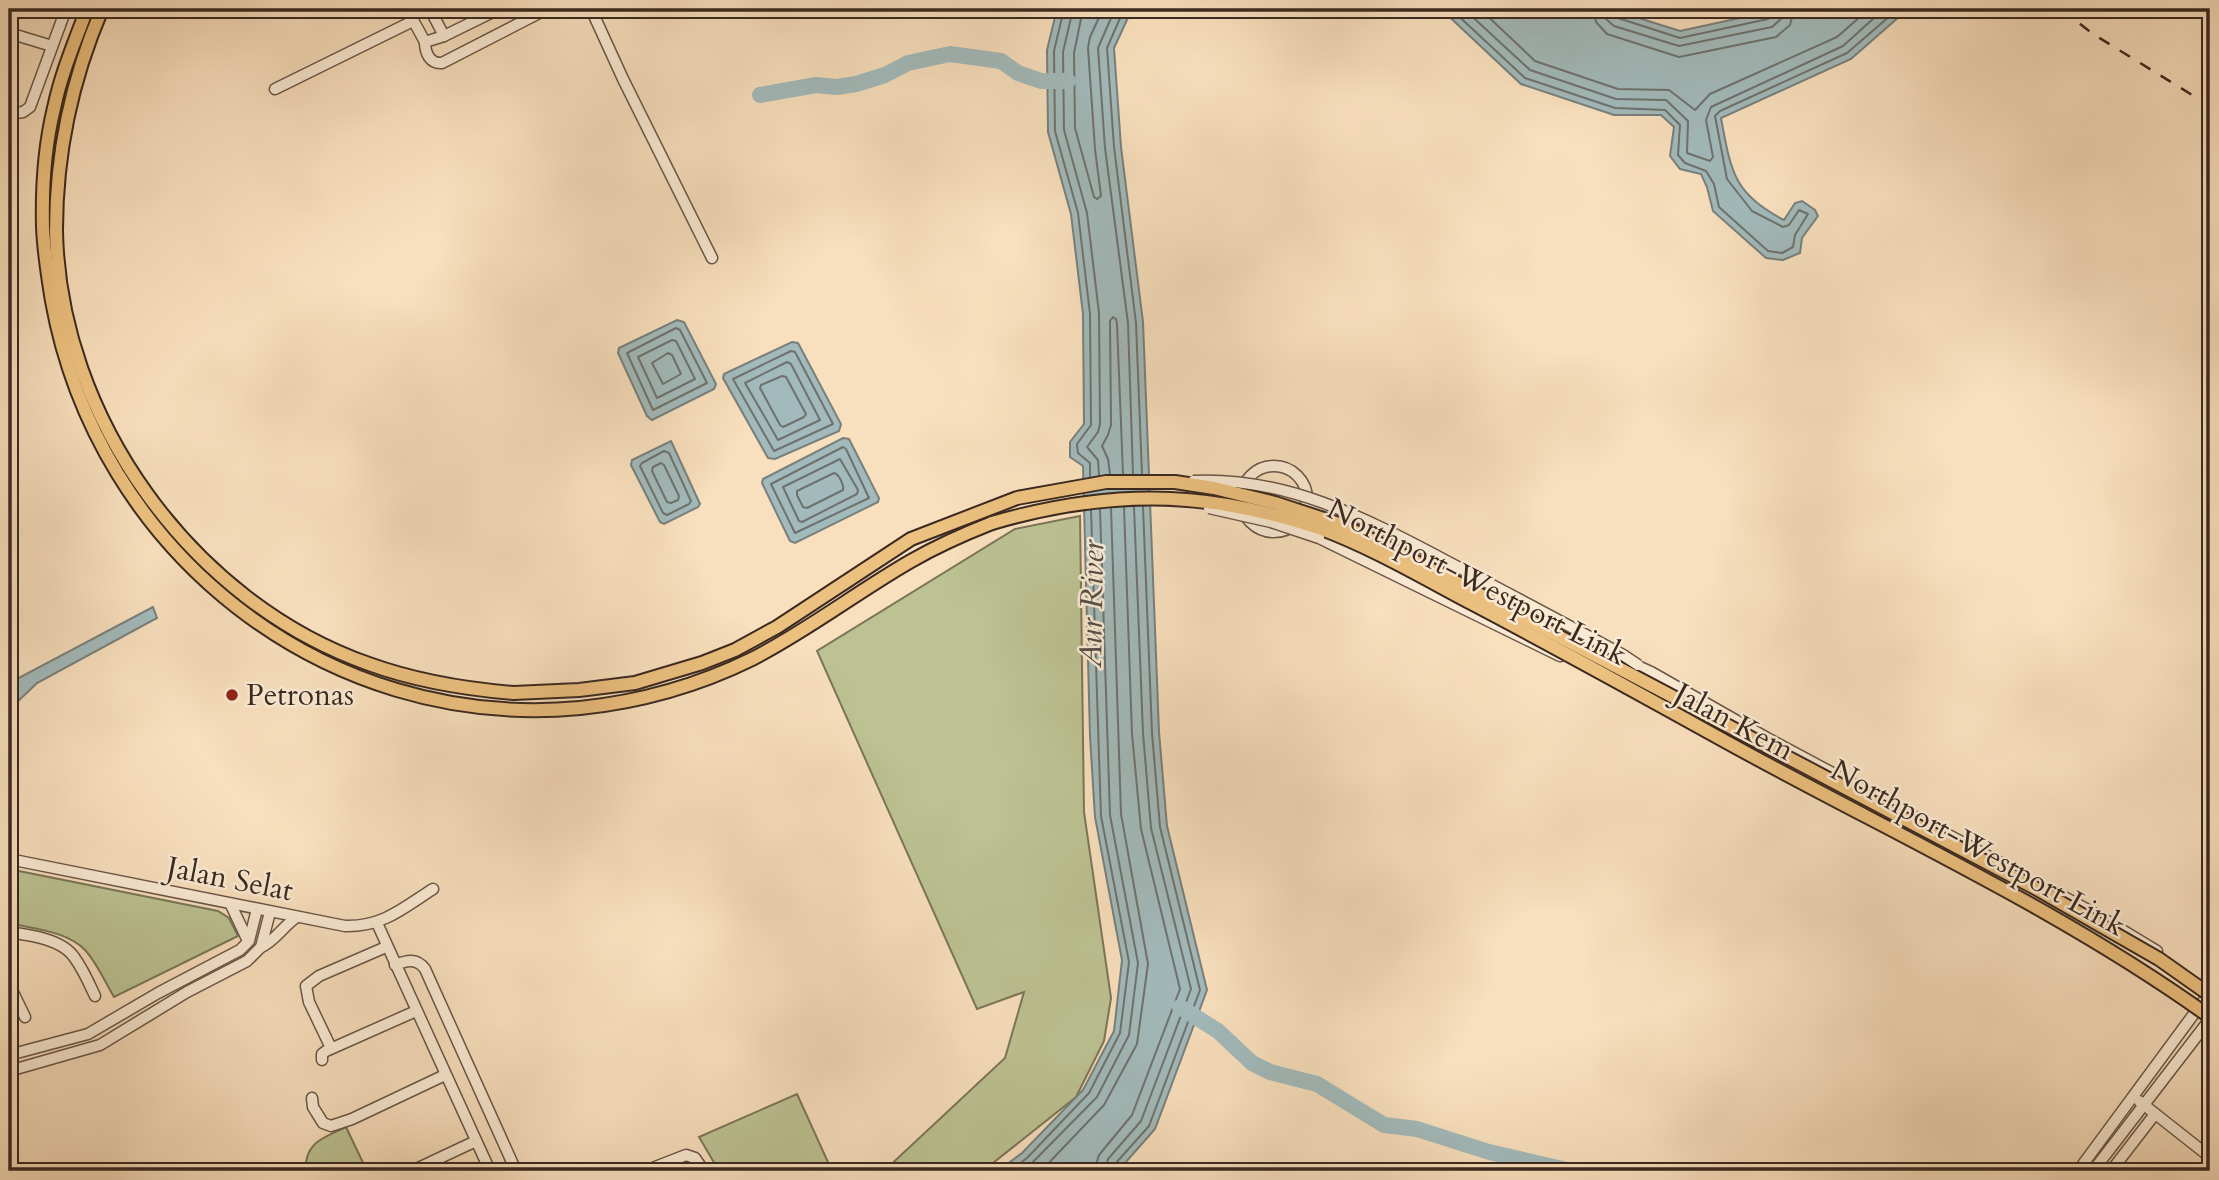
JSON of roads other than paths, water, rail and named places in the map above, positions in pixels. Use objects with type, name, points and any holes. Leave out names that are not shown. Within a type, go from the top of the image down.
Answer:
[{"type":"main road","name":"Northport-Westport Link","points":[[87,9],[64,70],[53,110],[43,228],[55,318],[70,376],[96,435],[124,486],[154,527],[217,593],[294,646],[382,685],[444,701],[512,709],[582,708],[645,697],[701,681],[775,646],[911,561],[992,523],[1047,509],[1109,500],[1170,498],[1228,505],[1320,529],[1370,551],[1554,646],[1722,740],[2006,889],[2134,964],[2210,1019]]},
{"type":"main road","name":"Northport-Westport Link","points":[[102,9],[67,113],[59,169],[56,232],[68,318],[84,371],[109,434],[138,482],[184,540],[213,569],[247,597],[287,624],[366,663],[400,674],[469,689],[514,693],[579,690],[635,683],[735,650],[777,627],[911,540],[1017,498],[1106,482],[1175,482],[1214,488],[1275,503],[1342,525],[1980,858],[2159,959],[2210,993]]},
{"type":"street","points":[[9,114],[23,112],[30,107],[66,9]]},
{"type":"street","points":[[407,9],[425,42],[429,58],[442,63],[547,9]]},
{"type":"street","points":[[430,9],[444,36]]},
{"type":"street","points":[[425,42],[444,36],[499,9]]},
{"type":"street","points":[[591,9],[712,258]]},
{"type":"street","points":[[275,89],[413,21]]},
{"type":"street","points":[[9,33],[52,46]]},
{"type":"street","points":[[1272,466],[1290,471],[1303,484],[1306,504],[1303,515],[1296,524],[1277,533],[1256,528],[1248,521],[1240,501],[1247,480],[1263,468],[1272,466]]},
{"type":"street","name":"Jalan Kem","points":[[1175,482],[1236,481],[1288,491],[1334,505],[1623,655],[1767,738],[2099,916],[2161,954],[2210,993]]},
{"type":"street","name":"Jalan Kem","points":[[1170,498],[1271,522],[1319,538],[1561,656],[2076,934],[2143,974],[2210,1019]]},
{"type":"street","name":"Jalan Kem","points":[[1306,504],[1352,522],[1573,637],[1638,665]]},
{"type":"street","name":"Jalan Kem","points":[[1296,524],[1371,556],[1561,656]]},
{"type":"street","name":"Jalan Selat","points":[[9,859],[345,926],[362,927],[377,923],[433,889]]},
{"type":"street","points":[[231,905],[249,942]]},
{"type":"street","points":[[9,1055],[95,1030],[240,950],[249,942],[257,909]]},
{"type":"street","points":[[261,947],[270,912]]},
{"type":"street","points":[[9,1071],[86,1050],[114,1038],[187,992],[247,961],[297,917]]},
{"type":"street","points":[[377,923],[444,1076],[490,1171]]},
{"type":"street","points":[[9,932],[64,947],[74,955],[95,996]]},
{"type":"street","points":[[331,1048],[309,1002],[306,986],[319,976],[386,947]]},
{"type":"street","points":[[395,965],[410,960],[421,964],[425,969],[516,1171]]},
{"type":"street","points":[[9,984],[25,1017]]},
{"type":"street","points":[[2078,1171],[2210,993]]},
{"type":"street","points":[[322,1060],[322,1054],[331,1048],[416,1011]]},
{"type":"street","points":[[2092,1171],[2210,1019]]},
{"type":"street","points":[[312,1098],[313,1108],[323,1123],[331,1126],[444,1076]]},
{"type":"street","points":[[2134,1097],[2210,1157]]},
{"type":"street","points":[[2111,1171],[2155,1114]]},
{"type":"street","points":[[412,1171],[476,1141]]},
{"type":"street","points":[[645,1171],[686,1154],[695,1158],[704,1171]]},
{"type":"water","name":"Aur River","points":[[1057,9],[1132,9],[1114,48],[1121,147],[1143,322],[1159,732],[1167,826],[1207,990],[1155,1129],[1118,1171],[998,1171],[1022,1153],[1083,1090],[1114,1031],[1122,960],[1095,817],[1090,736],[1083,466],[1070,457],[1070,442],[1084,424],[1083,314],[1071,214],[1048,132],[1047,50]]},
{"type":"water","points":[[1441,9],[1610,9],[1680,31],[1781,9],[1908,9],[1851,59],[1721,118],[1732,167],[1744,190],[1754,201],[1784,220],[1795,203],[1802,201],[1815,210],[1818,216],[1802,238],[1800,253],[1783,260],[1766,258],[1713,211],[1701,174],[1680,169],[1670,156],[1674,127],[1661,115],[1614,115],[1521,84]]},
{"type":"water","points":[[677,320],[684,322],[716,384],[714,389],[652,420],[647,416],[618,353],[619,348]]},
{"type":"water","points":[[792,342],[798,343],[841,424],[839,431],[775,459],[768,458],[723,378],[724,374]]},
{"type":"water","points":[[843,438],[849,439],[879,498],[878,502],[795,543],[790,541],[762,483],[763,479]]},
{"type":"water","points":[[671,441],[700,504],[664,524],[660,522],[631,465],[632,460]]},
{"type":"water","points":[[153,607],[157,618],[37,683],[13,706],[9,725],[9,683]]},
{"type":"waterway","points":[[760,95],[816,85],[837,87],[856,84],[885,75],[908,63],[950,54],[1001,61],[1018,73],[1041,81],[1068,81]]},
{"type":"waterway","points":[[1180,1007],[1218,1031],[1252,1063],[1270,1072],[1317,1084],[1384,1125],[1417,1129],[1489,1152],[1571,1171]]},
{"type":"railway","points":[[2061,9],[2093,34],[2210,106]]},
{"type":"place","name":"Petronas","points":[[232,695]]}]
